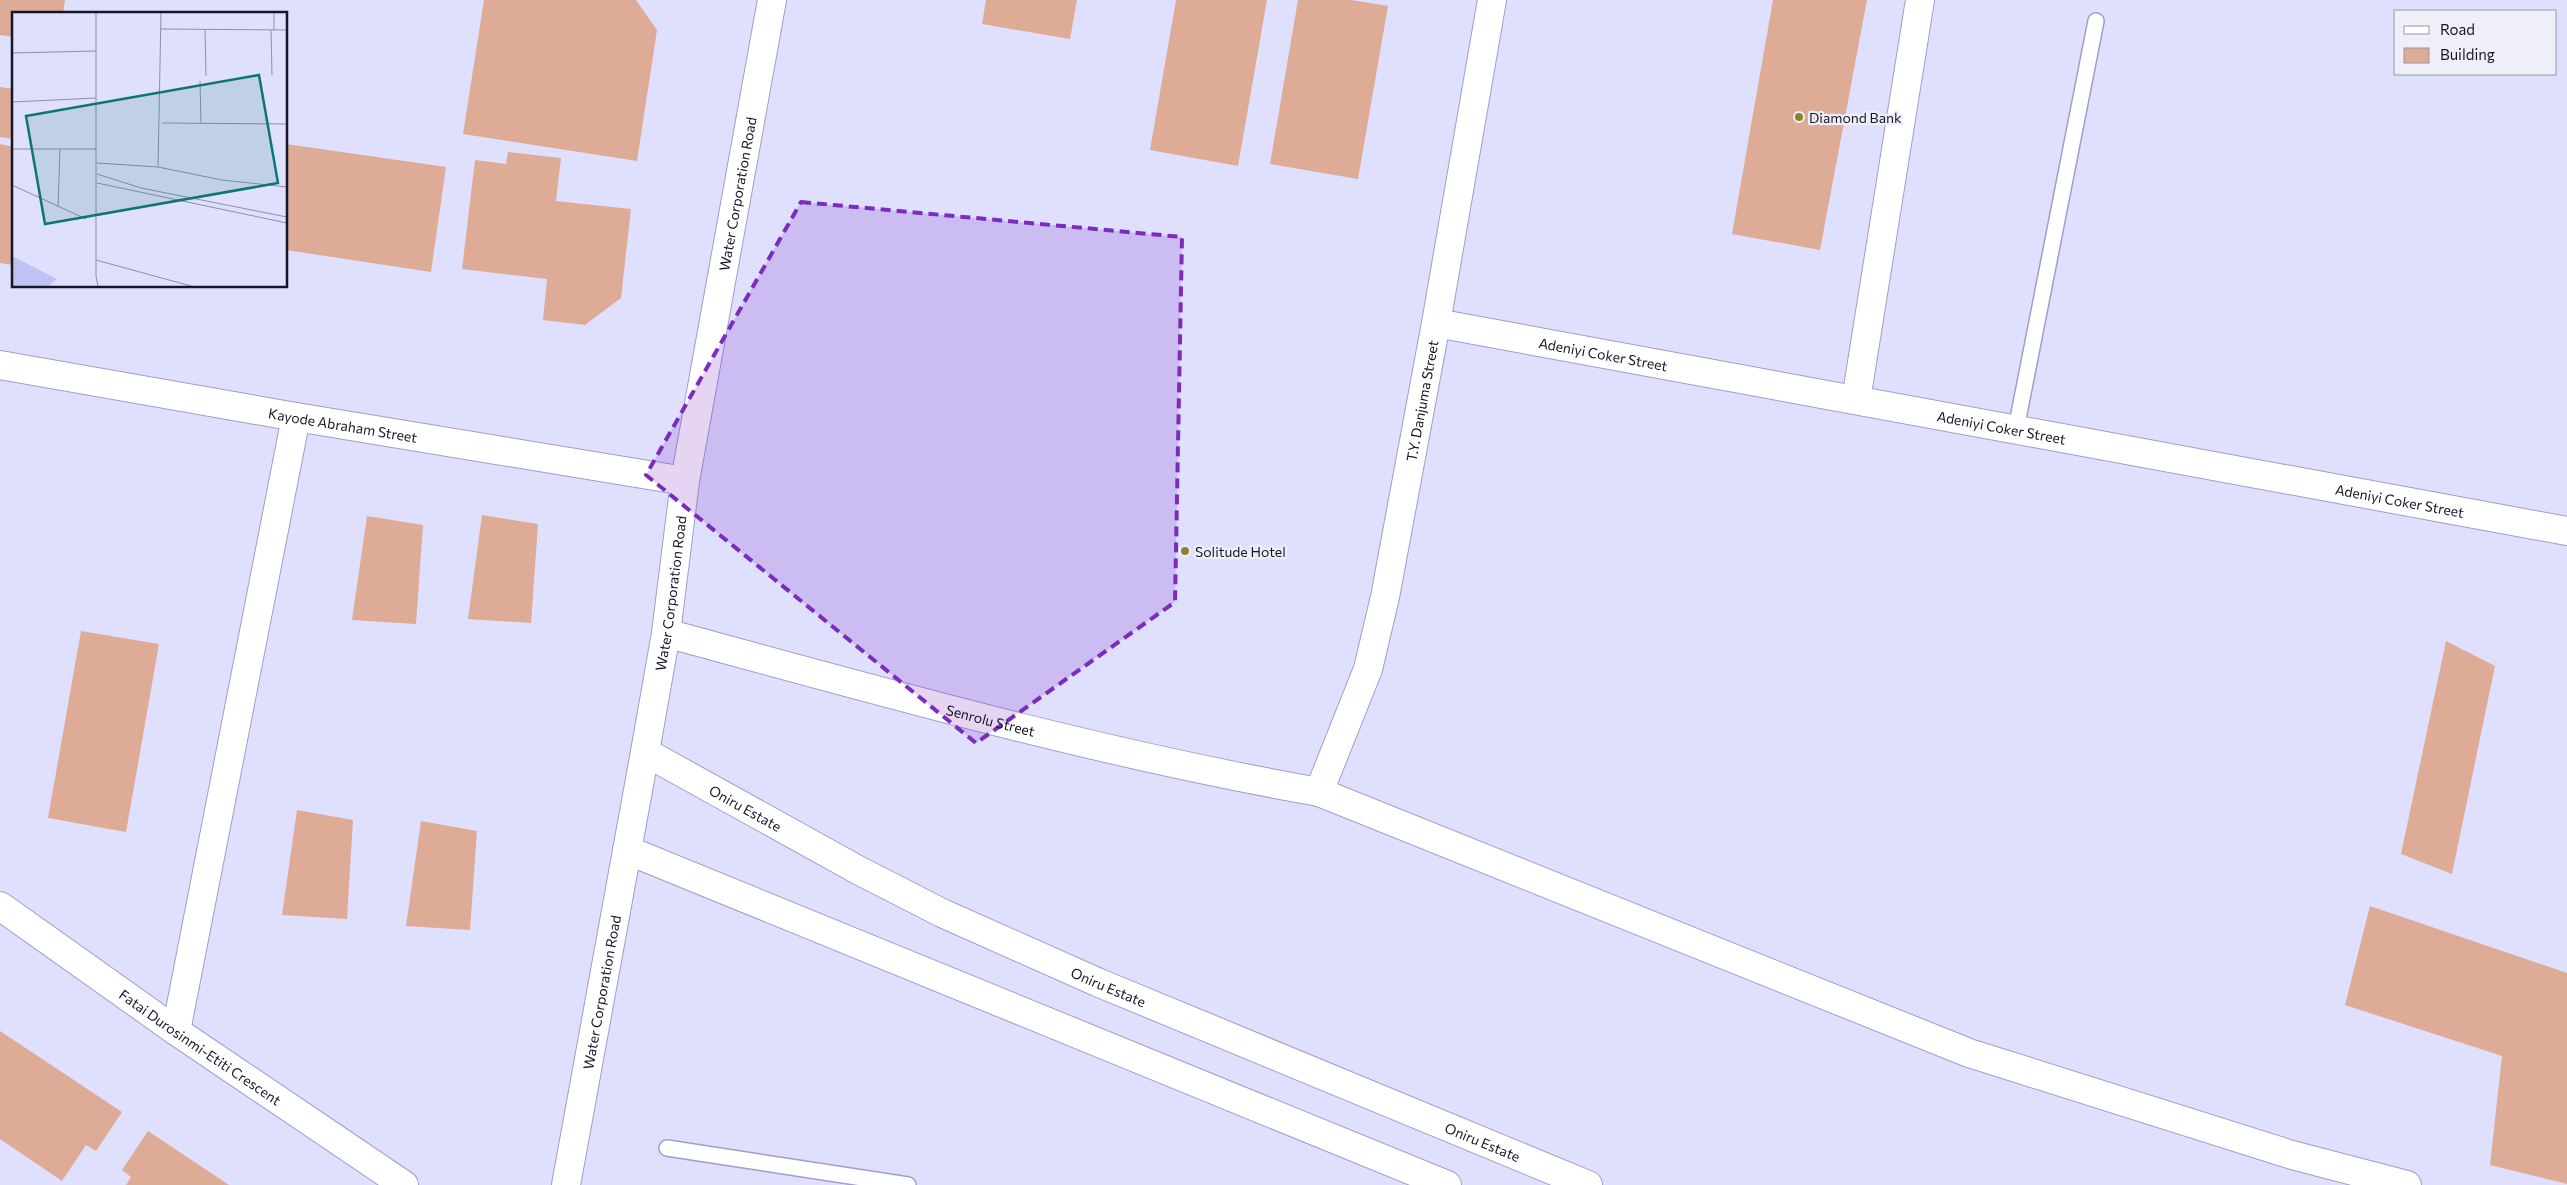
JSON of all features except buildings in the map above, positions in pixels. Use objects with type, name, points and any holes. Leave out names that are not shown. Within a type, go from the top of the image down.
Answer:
[{"type":"street","name":"Water Corporation Road","points":[[566,1185],[666,633],[685,481],[772,0]]},
{"type":"street","name":"T.Y. Danjuma Street","points":[[1319,792],[1348,725],[1368,669],[1385,597],[1436,323],[1492,0]]},
{"type":"street","points":[[1856,400],[1920,0]]},
{"type":"street","name":"Adeniyi Coker Street","points":[[1436,323],[2567,530]]},
{"type":"street","name":"Kayode Abraham Street","points":[[0,365],[296,417],[685,481]]},
{"type":"street","points":[[176,1031],[296,417]]},
{"type":"street","name":"Senrolu Street","points":[[666,633],[1035,733],[1229,776],[1319,792],[1969,1053],[2292,1154],[2407,1185]]},
{"type":"street","name":"Oniru Estate","points":[[645,752],[858,870],[942,913],[1097,982],[1588,1185]]},
{"type":"street","points":[[627,850],[1433,1182]]},
{"type":"street","name":"Fatai Durosinmi-Etiti Crescent","points":[[0,906],[176,1031],[404,1185]]},
{"type":"lane","points":[[2016,429],[2096,22]]},
{"type":"lane","points":[[667,1148],[908,1185]]},
{"type":"highlighted area","points":[[801,202],[1182,237],[1175,602],[976,743],[646,475]]},
{"type":"place","name":"Diamond Bank","points":[[1799,117]]},
{"type":"place","name":"Solitude Hotel","points":[[1185,551]]}]
